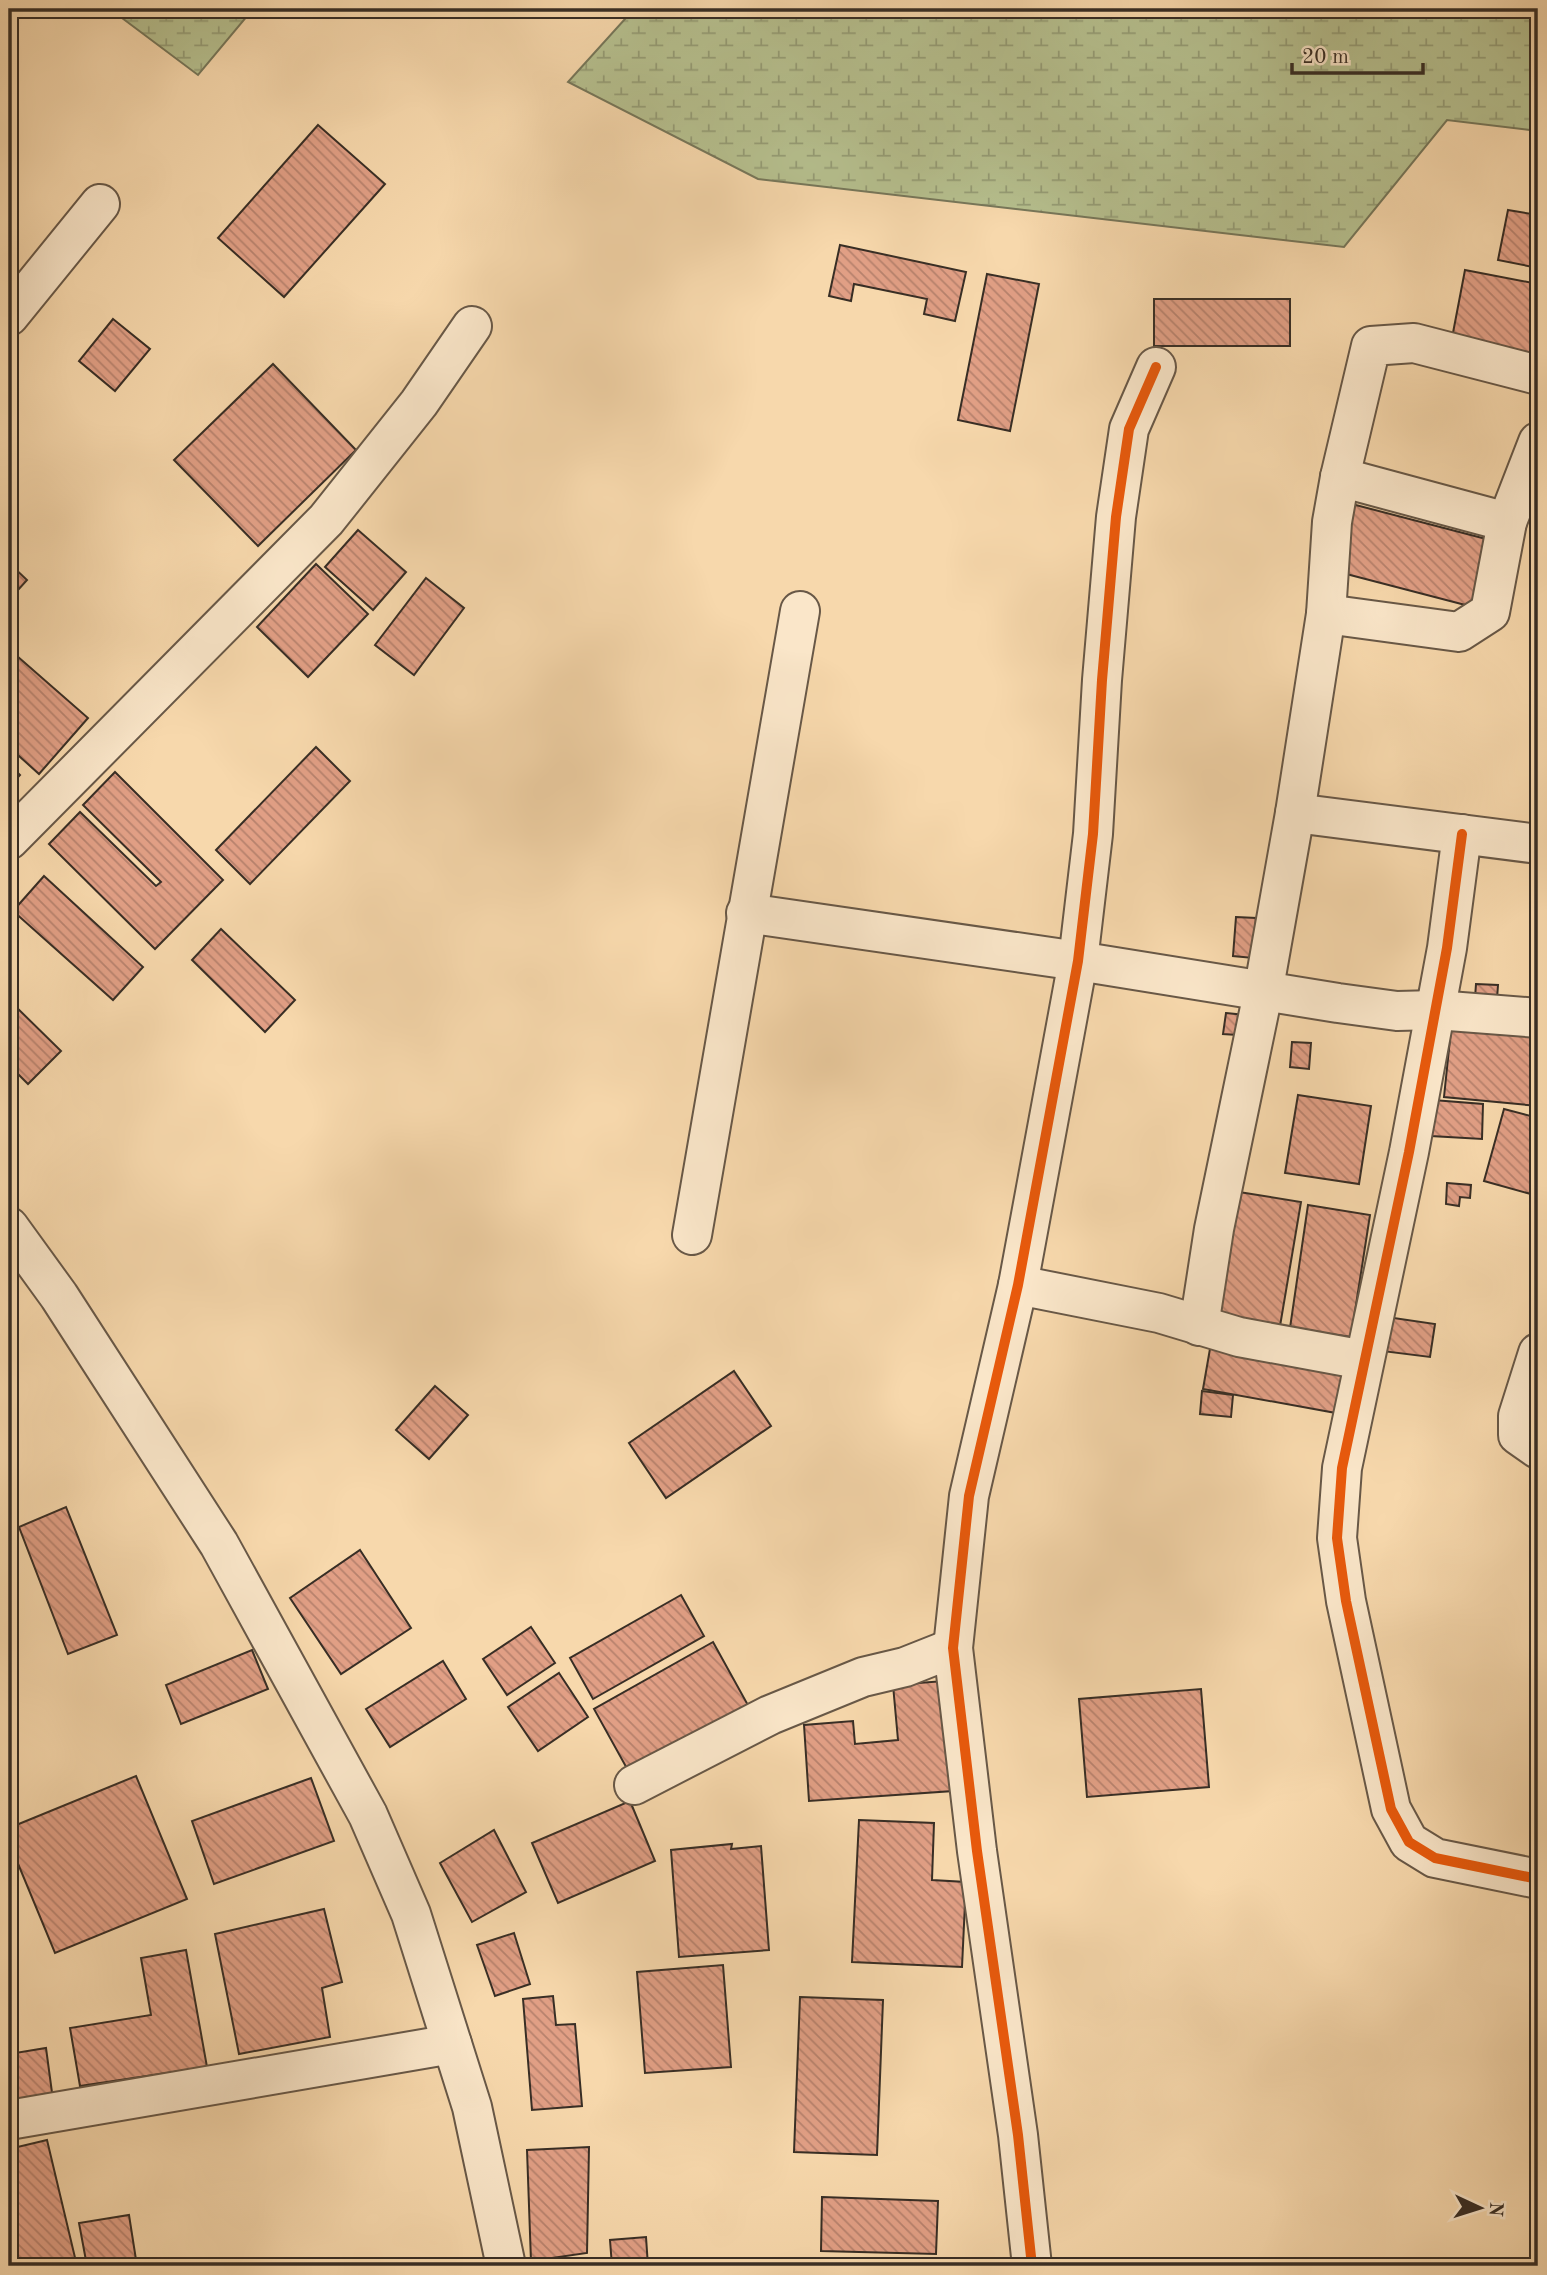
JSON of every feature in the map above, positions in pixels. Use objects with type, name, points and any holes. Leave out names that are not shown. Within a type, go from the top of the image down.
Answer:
[{"type":"street","points":[[9,316],[100,204]]},
{"type":"street","points":[[9,840],[326,520],[419,403],[472,326]]},
{"type":"street","points":[[1199,1326],[1224,1178],[1263,993],[1295,813],[1326,614],[1332,522],[1371,346],[1414,343],[1538,375]]},
{"type":"street","points":[[1032,2266],[1018,2134],[977,1851],[953,1648],[969,1496],[1018,1285],[1078,961],[1093,834],[1102,680],[1116,517],[1129,429],[1156,367]]},
{"type":"street","points":[[1326,614],[1459,632],[1490,612],[1507,523],[1538,442]]},
{"type":"street","points":[[1340,477],[1507,523]]},
{"type":"street","points":[[692,1235],[800,611]]},
{"type":"street","points":[[1295,813],[1538,844]]},
{"type":"street","points":[[1462,834],[1436,1010],[1342,1468],[1336,1538],[1346,1601],[1391,1809],[1409,1842],[1435,1858],[1538,1880]]},
{"type":"street","points":[[746,913],[1078,961],[1263,993],[1397,1011],[1436,1010],[1538,1018]]},
{"type":"street","points":[[9,1227],[60,1296],[219,1544],[368,1815],[411,1914],[472,2106],[506,2266]]},
{"type":"street","points":[[1018,1285],[1159,1313],[1239,1337],[1364,1360]]},
{"type":"street","points":[[1538,1353],[1518,1416],[1518,1435],[1538,1449]]},
{"type":"street","points":[[634,1785],[770,1714],[863,1677],[905,1667],[953,1648]]},
{"type":"street","points":[[9,2120],[452,2044]]},
{"type":"green space","points":[[110,9],[253,9],[198,75]]},
{"type":"green space","points":[[634,9],[1538,9],[1538,131],[1447,120],[1344,247],[758,179],[568,82]]},
{"type":"building","points":[[318,125],[385,184],[284,297],[218,238]]},
{"type":"building","points":[[1508,210],[1538,215],[1538,268],[1498,260]]},
{"type":"building","points":[[840,245],[966,272],[955,321],[924,314],[927,299],[854,284],[851,301],[829,296]]},
{"type":"building","points":[[1465,270],[1538,284],[1538,354],[1452,338]]},
{"type":"building","points":[[987,274],[1039,284],[1010,431],[958,420]]},
{"type":"building","points":[[1154,299],[1290,299],[1290,346],[1154,346]]},
{"type":"building","points":[[113,319],[150,349],[115,391],[79,361]]},
{"type":"building","points":[[273,364],[356,450],[258,546],[174,460]]},
{"type":"building","points":[[1348,503],[1490,540],[1473,607],[1331,570]]},
{"type":"building","points":[[358,530],[406,572],[373,610],[325,567]]},
{"type":"building","points":[[9,563],[27,580],[9,600]]},
{"type":"building","points":[[316,564],[368,614],[308,677],[257,627]]},
{"type":"building","points":[[426,578],[464,608],[414,675],[375,645]]},
{"type":"building","points":[[9,649],[88,718],[39,774],[9,747]]},
{"type":"building","points":[[316,747],[350,781],[250,884],[216,850]]},
{"type":"building","points":[[9,764],[20,775],[9,787]]},
{"type":"building","points":[[115,772],[223,880],[155,949],[49,844],[80,812],[156,886],[161,882],[83,805]]},
{"type":"building","points":[[44,876],[143,967],[113,1000],[13,911]]},
{"type":"building","points":[[1236,917],[1256,918],[1253,958],[1233,956]]},
{"type":"building","points":[[221,929],[295,1000],[265,1032],[192,960]]},
{"type":"building","points":[[1476,984],[1498,985],[1497,999],[1475,998]]},
{"type":"building","points":[[9,1000],[61,1051],[28,1084],[9,1065]]},
{"type":"building","points":[[1226,1013],[1255,1016],[1253,1036],[1223,1034]]},
{"type":"building","points":[[1452,1020],[1538,1029],[1538,1106],[1444,1097]]},
{"type":"building","points":[[1292,1042],[1311,1043],[1309,1069],[1290,1067]]},
{"type":"building","points":[[1298,1095],[1371,1106],[1359,1184],[1285,1173]]},
{"type":"building","points":[[1433,1100],[1483,1104],[1482,1139],[1431,1136]]},
{"type":"building","points":[[1504,1109],[1538,1118],[1538,1196],[1484,1181]]},
{"type":"building","points":[[1447,1183],[1471,1185],[1470,1198],[1460,1197],[1459,1206],[1446,1204]]},
{"type":"building","points":[[1239,1192],[1301,1202],[1279,1332],[1217,1321]]},
{"type":"building","points":[[1308,1205],[1370,1215],[1351,1337],[1290,1328]]},
{"type":"building","points":[[1380,1316],[1435,1324],[1430,1357],[1374,1350]]},
{"type":"building","points":[[1211,1343],[1344,1366],[1336,1413],[1203,1389]]},
{"type":"building","points":[[734,1371],[771,1426],[666,1498],[629,1443]]},
{"type":"building","points":[[435,1386],[468,1415],[429,1459],[396,1430]]},
{"type":"building","points":[[1202,1391],[1233,1395],[1231,1417],[1200,1414]]},
{"type":"building","points":[[66,1507],[117,1635],[68,1654],[19,1527]]},
{"type":"building","points":[[360,1550],[411,1628],[341,1674],[290,1598]]},
{"type":"building","points":[[681,1595],[704,1636],[593,1699],[570,1658]]},
{"type":"building","points":[[531,1627],[555,1663],[507,1695],[483,1659]]},
{"type":"building","points":[[713,1642],[749,1707],[630,1774],[594,1709]]},
{"type":"building","points":[[252,1650],[268,1689],[181,1724],[166,1685]]},
{"type":"building","points":[[443,1661],[466,1699],[390,1747],[366,1709]]},
{"type":"building","points":[[559,1673],[588,1717],[538,1751],[508,1707]]},
{"type":"building","points":[[944,1681],[953,1791],[809,1801],[804,1725],[853,1721],[855,1744],[898,1740],[893,1685]]},
{"type":"building","points":[[1201,1689],[1209,1787],[1087,1797],[1079,1699]]},
{"type":"building","points":[[136,1776],[187,1899],[55,1953],[9,1842],[9,1828]]},
{"type":"building","points":[[311,1778],[334,1841],[214,1884],[192,1821]]},
{"type":"building","points":[[630,1801],[655,1861],[558,1903],[532,1843]]},
{"type":"building","points":[[859,1820],[934,1823],[932,1880],[966,1882],[962,1967],[852,1962]]},
{"type":"building","points":[[494,1830],[526,1892],[472,1922],[440,1863]]},
{"type":"building","points":[[732,1844],[731,1849],[761,1846],[769,1950],[679,1957],[671,1850]]},
{"type":"building","points":[[324,1909],[342,1982],[322,1988],[330,2037],[239,2054],[215,1934]]},
{"type":"building","points":[[514,1933],[530,1984],[495,1996],[477,1945]]},
{"type":"building","points":[[186,1950],[207,2067],[80,2086],[70,2028],[151,2015],[141,1958]]},
{"type":"building","points":[[723,1965],[731,2067],[645,2073],[637,1972]]},
{"type":"building","points":[[553,1996],[556,2025],[575,2024],[582,2106],[532,2110],[523,1999]]},
{"type":"building","points":[[800,1997],[883,2000],[877,2155],[794,2152]]},
{"type":"building","points":[[46,2048],[53,2100],[9,2106],[9,2054]]},
{"type":"building","points":[[47,2140],[77,2266],[9,2266],[9,2149]]},
{"type":"building","points":[[589,2147],[587,2253],[531,2261],[527,2150]]},
{"type":"building","points":[[822,2197],[938,2201],[936,2254],[821,2251]]},
{"type":"building","points":[[129,2215],[137,2266],[87,2266],[79,2223]]},
{"type":"building","points":[[646,2237],[648,2266],[612,2266],[610,2240]]},
{"type":"cycle path","points":[[1032,2266],[1018,2135],[977,1851],[953,1648],[969,1496],[1018,1285],[1078,961],[1093,834],[1102,680],[1116,517],[1129,429],[1156,367]]},
{"type":"cycle path","points":[[1462,834],[1447,948],[1409,1152],[1342,1468],[1337,1538],[1346,1601],[1391,1809],[1409,1842],[1435,1858],[1538,1879]]}]
